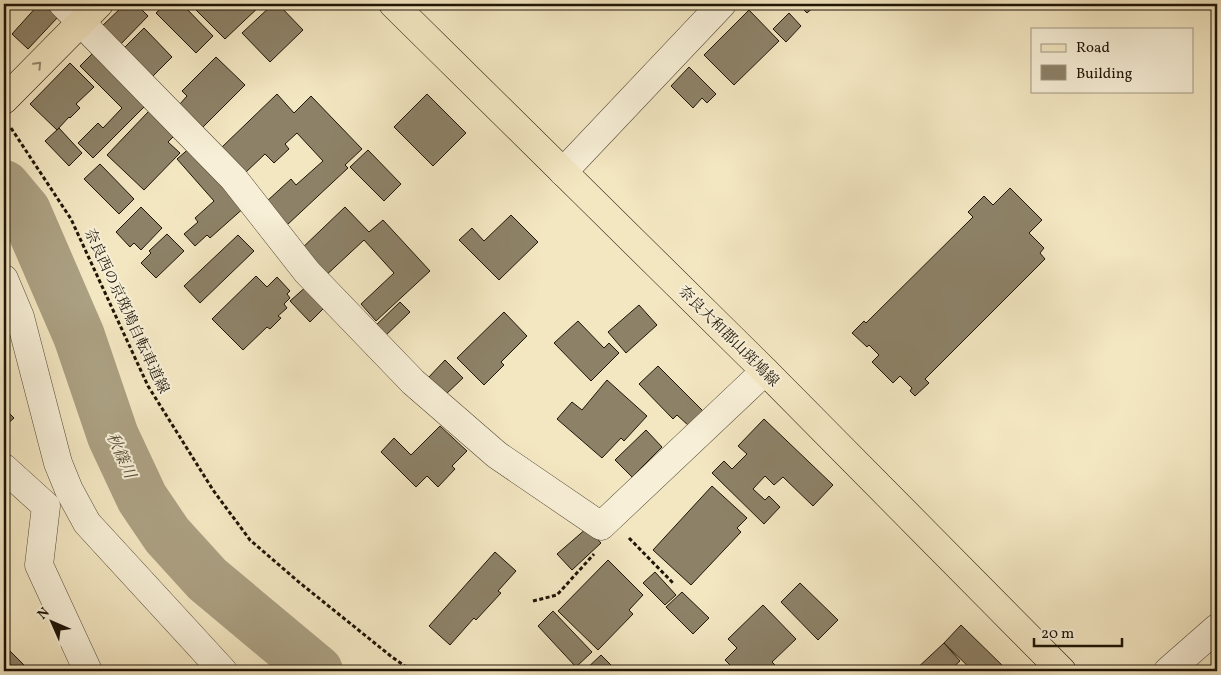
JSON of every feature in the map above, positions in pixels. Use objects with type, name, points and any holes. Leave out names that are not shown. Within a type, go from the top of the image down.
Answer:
[{"type":"main road","name":"奈良大和郡山斑鳩線","points":[[392,4],[765,371],[1055,669]]},
{"type":"main road","points":[[6,112],[81,10]]},
{"type":"street","points":[[563,172],[722,4]]},
{"type":"street","points":[[81,10],[234,180],[307,272],[414,382],[497,455],[601,526],[614,523],[765,371]]},
{"type":"street","points":[[4,278],[20,317],[58,463],[69,490],[87,523],[223,671]]},
{"type":"street","points":[[58,463],[46,506],[39,565],[88,671]]},
{"type":"street","points":[[4,468],[46,506]]},
{"type":"street","points":[[1168,671],[1217,628]]},
{"type":"path","name":"奈良西の京斑鳩自転車道線","points":[[6,112],[71,219],[148,386],[213,490],[250,540],[300,583],[412,671]]},
{"type":"path","points":[[533,601],[557,595],[614,523],[674,584]]},
{"type":"building","points":[[39,4],[43,4],[58,17],[28,49],[12,34]]},
{"type":"building","points":[[125,4],[136,4],[148,16],[118,47],[100,28]]},
{"type":"building","points":[[166,4],[182,4],[213,36],[196,53],[156,13]]},
{"type":"building","points":[[203,4],[262,4],[225,39],[196,10]]},
{"type":"building","points":[[273,4],[278,4],[303,30],[270,62],[242,33]]},
{"type":"building","points":[[798,4],[817,4],[807,13]]},
{"type":"building","points":[[749,10],[779,41],[734,85],[704,55]]},
{"type":"building","points":[[789,13],[801,26],[786,42],[773,29]]},
{"type":"building","points":[[144,28],[172,57],[150,79],[122,50]]},
{"type":"building","points":[[96,50],[148,103],[93,158],[78,143],[98,123],[103,128],[122,108],[80,66]]},
{"type":"building","points":[[216,57],[245,85],[203,127],[180,104],[187,96],[182,91]]},
{"type":"building","points":[[70,63],[94,87],[76,104],[80,108],[57,130],[30,104]]},
{"type":"building","points":[[689,67],[716,94],[707,103],[702,98],[693,108],[671,86]]},
{"type":"building","points":[[277,94],[294,113],[311,96],[362,149],[345,165],[348,168],[287,225],[266,202],[291,179],[296,185],[323,161],[297,133],[285,144],[289,149],[274,163],[265,154],[245,173],[221,148]]},
{"type":"building","points":[[427,94],[466,133],[433,166],[394,127]]},
{"type":"building","points":[[149,111],[175,135],[168,142],[180,153],[144,190],[107,155]]},
{"type":"building","points":[[59,128],[82,153],[69,166],[45,141]]},
{"type":"building","points":[[192,146],[246,206],[210,238],[207,235],[195,246],[184,234],[198,222],[195,218],[214,201],[177,159]]},
{"type":"building","points":[[368,150],[401,184],[384,201],[350,167]]},
{"type":"building","points":[[100,164],[134,199],[119,214],[84,179]]},
{"type":"building","points":[[1010,188],[1042,220],[1029,233],[1044,248],[1040,253],[1045,259],[925,379],[929,383],[915,396],[910,391],[912,388],[900,376],[893,383],[872,362],[879,355],[852,333],[864,321],[866,323],[973,217],[968,212],[984,196],[993,205]]},
{"type":"building","points":[[141,207],[162,228],[141,250],[134,243],[130,247],[116,232]]},
{"type":"building","points":[[345,207],[369,232],[383,220],[430,271],[376,321],[361,304],[394,273],[364,240],[322,279],[298,252]]},
{"type":"building","points":[[511,215],[538,242],[499,280],[459,240],[472,228],[484,241]]},
{"type":"building","points":[[167,234],[184,251],[156,278],[141,263],[151,253],[149,251]]},
{"type":"building","points":[[238,235],[254,251],[200,303],[184,286]]},
{"type":"building","points":[[256,276],[267,287],[277,277],[290,291],[287,294],[290,298],[284,304],[287,308],[278,316],[281,318],[270,329],[267,327],[243,350],[212,319]]},
{"type":"building","points":[[308,285],[327,305],[310,322],[290,301]]},
{"type":"building","points":[[400,302],[410,312],[383,338],[373,328]]},
{"type":"building","points":[[639,305],[657,325],[626,353],[608,332]]},
{"type":"building","points":[[504,312],[527,336],[501,362],[504,365],[484,385],[457,358]]},
{"type":"building","points":[[4,319],[15,330],[4,342]]},
{"type":"building","points":[[578,321],[604,348],[609,343],[619,353],[591,381],[554,343]]},
{"type":"building","points":[[445,360],[463,378],[444,396],[427,379]]},
{"type":"building","points":[[658,366],[704,412],[689,426],[677,415],[673,419],[639,384]]},
{"type":"building","points":[[607,380],[647,416],[624,441],[621,438],[602,458],[557,419],[572,402],[582,410]]},
{"type":"building","points":[[4,408],[14,418],[4,427]]},
{"type":"building","points":[[764,419],[833,485],[813,506],[783,477],[774,485],[765,476],[753,489],[765,500],[769,496],[780,507],[764,524],[712,473],[724,461],[732,469],[747,454],[738,446]]},
{"type":"building","points":[[440,426],[467,451],[452,466],[455,469],[438,487],[427,476],[416,487],[381,452],[394,438],[411,455]]},
{"type":"building","points":[[646,430],[662,447],[632,477],[615,460]]},
{"type":"building","points":[[712,486],[747,518],[737,528],[741,532],[691,585],[653,550]]},
{"type":"building","points":[[587,528],[601,543],[572,570],[557,554]]},
{"type":"building","points":[[495,552],[516,571],[498,591],[501,593],[476,620],[474,618],[450,645],[429,626]]},
{"type":"building","points":[[608,560],[643,595],[629,610],[633,614],[598,650],[558,611]]},
{"type":"building","points":[[655,572],[676,595],[665,605],[643,583]]},
{"type":"building","points":[[800,583],[838,620],[818,640],[781,602]]},
{"type":"building","points":[[682,592],[709,618],[693,634],[666,607]]},
{"type":"building","points":[[763,605],[796,639],[772,662],[777,667],[773,671],[736,671],[725,660],[737,648],[728,639]]},
{"type":"building","points":[[553,611],[592,652],[576,667],[538,626]]},
{"type":"building","points":[[961,625],[1008,671],[973,671],[944,643]]},
{"type":"building","points":[[944,643],[960,661],[949,671],[914,671]]},
{"type":"building","points":[[9,650],[30,671],[4,671],[4,655]]},
{"type":"building","points":[[601,655],[617,671],[584,671]]},
{"type":"waterway","name":"秋篠川","points":[[4,186],[25,211],[79,336],[113,436],[142,498],[167,535],[207,579],[317,671]]}]
